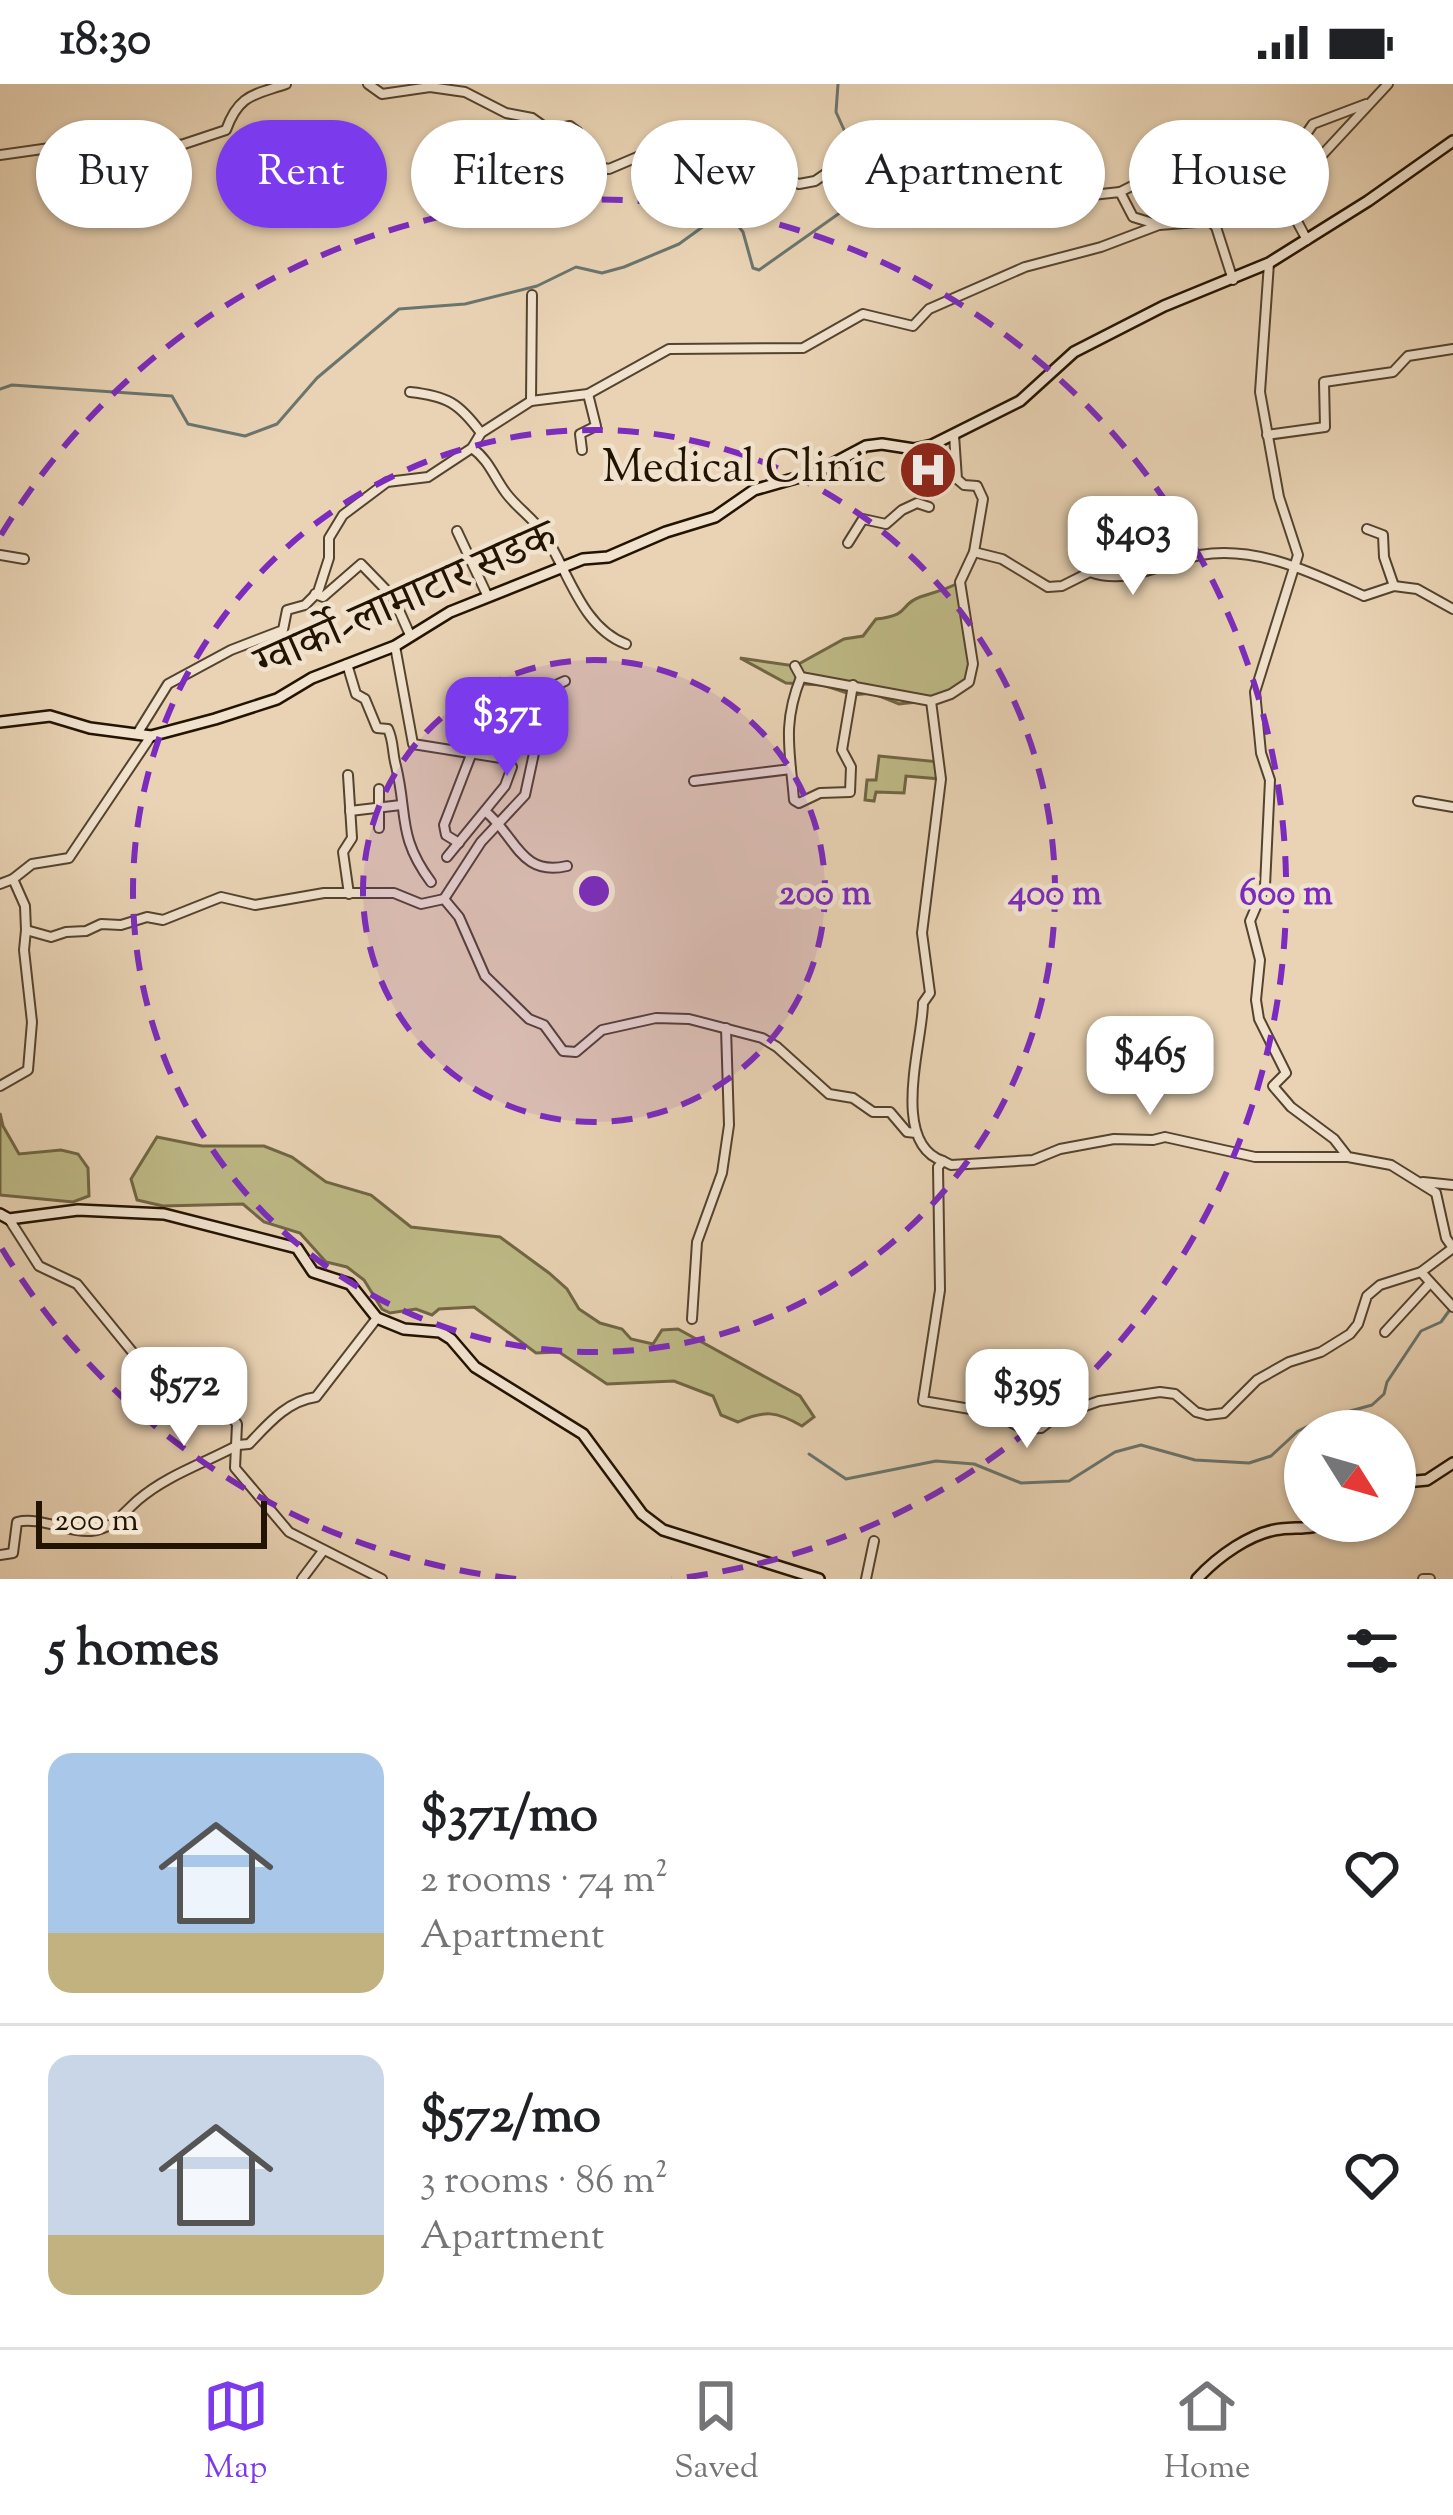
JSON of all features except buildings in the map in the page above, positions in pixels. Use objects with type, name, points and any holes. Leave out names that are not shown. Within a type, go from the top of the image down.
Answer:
[{"type":"main road","name":"ग्वार्को-लामाटार सडक","points":[[0,722],[50,716],[90,728],[151,736],[277,698],[312,678],[394,646],[450,612],[584,559],[608,557],[715,517],[754,490],[817,472],[866,446],[921,448],[954,435],[1033,392],[1074,352],[1164,306],[1269,263],[1453,141]]},
{"type":"main road","points":[[5,1216],[78,1210],[164,1214],[282,1241],[297,1248],[313,1272],[350,1284],[377,1318],[404,1329],[440,1332],[476,1367],[574,1427],[597,1450],[642,1514],[663,1530],[818,1579]]},
{"type":"main road","points":[[1416,1481],[1427,1480],[1453,1463]]},
{"type":"main road","points":[[1197,1579],[1216,1560],[1284,1529]]},
{"type":"street","points":[[0,155],[128,137],[182,145],[226,130],[233,111],[251,94],[286,84]]},
{"type":"street","points":[[368,84],[382,94],[430,87],[464,92],[506,113],[532,118],[549,130],[570,126],[578,132],[586,165],[603,171],[661,147],[683,157],[717,156],[799,184],[815,181],[875,126],[914,137],[956,138],[976,158],[986,178],[1064,198],[1185,181],[1228,143],[1266,156],[1302,140],[1313,124],[1366,104]]},
{"type":"street","points":[[1306,240],[1285,199],[1287,190],[1301,186],[1366,104],[1388,84]]},
{"type":"street","points":[[1120,192],[1129,209]]},
{"type":"street","points":[[136,734],[168,684],[283,630],[287,610],[315,595],[329,557],[329,538],[344,515],[387,482],[428,477],[472,448],[481,433],[531,401],[588,394],[669,349],[803,347],[862,314],[913,326],[929,309],[1025,267],[1153,228]]},
{"type":"street","points":[[1216,228],[1233,280]]},
{"type":"street","points":[[1269,263],[1260,380],[1282,510],[1298,566],[1262,662],[1256,692],[1261,753],[1270,780],[1265,886],[1250,922],[1260,960],[1256,1000],[1259,1019],[1286,1073],[1274,1086],[1348,1156]]},
{"type":"street","points":[[531,401],[532,295]]},
{"type":"street","points":[[1267,434],[1324,427],[1324,382],[1393,372],[1408,356],[1453,349]]},
{"type":"street","points":[[410,392],[462,406],[481,433]]},
{"type":"street","points":[[582,450],[580,434],[596,426],[598,419],[588,394]]},
{"type":"street","points":[[801,677],[932,701],[969,682],[973,664],[960,582],[974,552],[983,499],[977,486],[964,485],[957,478],[954,435]]},
{"type":"street","points":[[472,448],[482,455],[508,496],[532,518],[590,614],[612,638],[626,644]]},
{"type":"street","points":[[848,544],[862,519],[886,524],[917,503],[929,507]]},
{"type":"street","points":[[1367,530],[1383,535],[1384,557],[1394,586]]},
{"type":"street","points":[[457,531],[488,597]]},
{"type":"street","points":[[974,552],[1002,559],[1048,586],[1062,586],[1090,572],[1102,577],[1130,576],[1203,554],[1242,554],[1298,566],[1364,596],[1394,586],[1417,589],[1453,609]]},
{"type":"street","points":[[0,555],[24,559]]},
{"type":"street","points":[[315,595],[323,596],[361,564],[393,597],[410,635]]},
{"type":"street","points":[[394,646],[413,744],[507,760],[512,766],[506,786],[447,857]]},
{"type":"street","points":[[347,664],[356,694],[365,699],[377,728],[388,728],[394,742],[402,824],[412,857],[431,882]]},
{"type":"street","points":[[795,666],[801,677]]},
{"type":"street","points":[[801,677],[788,709],[787,740],[794,800],[799,803],[820,793],[850,792],[851,767],[842,750],[853,685]]},
{"type":"street","points":[[26,930],[60,936],[86,932],[101,923],[121,925],[147,917],[163,920],[221,897],[255,905],[324,893],[394,893],[421,904],[444,899],[473,853],[525,795],[539,730],[556,685],[565,681]]},
{"type":"street","points":[[932,701],[941,779],[923,916],[930,993],[923,1003],[911,1092],[916,1133],[926,1150],[951,1166],[1033,1160],[1060,1149],[1114,1139],[1166,1137],[1255,1157],[1348,1156],[1390,1165],[1439,1197],[1446,1238],[1453,1248],[1421,1271],[1380,1285],[1367,1296],[1350,1334],[1257,1380],[1223,1413],[1207,1415],[1175,1394],[1160,1392],[1099,1401],[1041,1427],[1023,1429],[994,1414],[923,1401],[940,1290],[936,1228],[938,1167],[943,1161]]},
{"type":"street","points":[[0,884],[32,864],[69,858],[151,736]]},
{"type":"street","points":[[459,843],[446,835],[444,825],[471,754]]},
{"type":"street","points":[[694,782],[791,769]]},
{"type":"street","points":[[348,776],[352,838],[343,852],[349,894]]},
{"type":"street","points":[[379,789],[379,828]]},
{"type":"street","points":[[1418,800],[1453,807]]},
{"type":"street","points":[[350,811],[401,805]]},
{"type":"street","points":[[485,811],[500,823],[529,863],[547,871],[567,866]]},
{"type":"street","points":[[0,1086],[20,1078],[30,1060],[25,906],[13,879]]},
{"type":"street","points":[[444,899],[459,917],[485,976],[529,1019],[544,1024],[563,1051],[576,1052],[602,1030],[656,1018],[688,1019],[762,1038],[829,1094],[853,1098],[872,1112],[890,1112],[907,1132],[916,1133]]},
{"type":"street","points":[[692,1319],[697,1242],[722,1173],[729,1125],[726,1028]]},
{"type":"street","points":[[1422,1183],[1453,1185]]},
{"type":"street","points":[[5,1216],[39,1267],[77,1283],[152,1376],[231,1416],[237,1424],[235,1468],[276,1522],[382,1579]]},
{"type":"street","points":[[1421,1271],[1451,1306]]},
{"type":"street","points":[[1384,1332],[1430,1282]]},
{"type":"street","points":[[0,1555],[14,1553],[17,1522],[29,1519],[90,1532],[121,1519],[161,1484],[238,1444],[249,1444],[263,1424],[281,1416],[297,1400],[316,1397],[377,1318]]},
{"type":"street","points":[[866,1579],[874,1541]]},
{"type":"street","points":[[302,1579],[323,1551]]},
{"type":"shaded area","points":[[960,582],[973,664],[969,682],[936,700],[899,704],[872,693],[853,695],[823,685],[786,683],[740,658],[795,666],[844,639],[863,636],[876,619],[895,615],[913,600]]},
{"type":"shaded area","points":[[879,756],[940,762],[941,779],[906,776],[904,793],[876,792],[874,801],[865,800],[867,780],[876,780]]},
{"type":"shaded area","points":[[0,1113],[19,1154],[61,1150],[78,1154],[88,1168],[89,1196],[73,1202],[0,1195]]},
{"type":"shaded area","points":[[157,1137],[202,1146],[264,1146],[292,1157],[326,1182],[371,1195],[411,1227],[500,1237],[549,1273],[579,1309],[600,1323],[653,1344],[662,1330],[678,1329],[800,1396],[814,1417],[802,1426],[770,1414],[738,1422],[721,1415],[713,1396],[674,1381],[607,1384],[559,1352],[536,1353],[474,1307],[439,1309],[432,1315],[416,1309],[390,1313],[347,1267],[326,1262],[300,1233],[264,1222],[243,1204],[163,1206],[137,1200],[131,1179]]},
{"type":"waterway","points":[[838,84],[840,120]]},
{"type":"waterway","points":[[0,389],[12,385],[172,396],[188,424],[245,436],[277,424],[317,378],[399,309],[465,304],[537,286],[576,267],[602,273],[624,267],[723,219],[735,222],[743,232],[753,268],[759,270],[822,225]]},
{"type":"waterway","points":[[809,1454],[846,1479],[936,1461],[974,1464],[1021,1483],[1069,1481],[1115,1452],[1141,1445],[1195,1460],[1249,1463],[1271,1456],[1298,1431],[1325,1418],[1372,1405],[1384,1394],[1421,1331],[1441,1322],[1449,1311]]},
{"type":"place","name":"Medical Clinic","points":[[928,470]]}]
